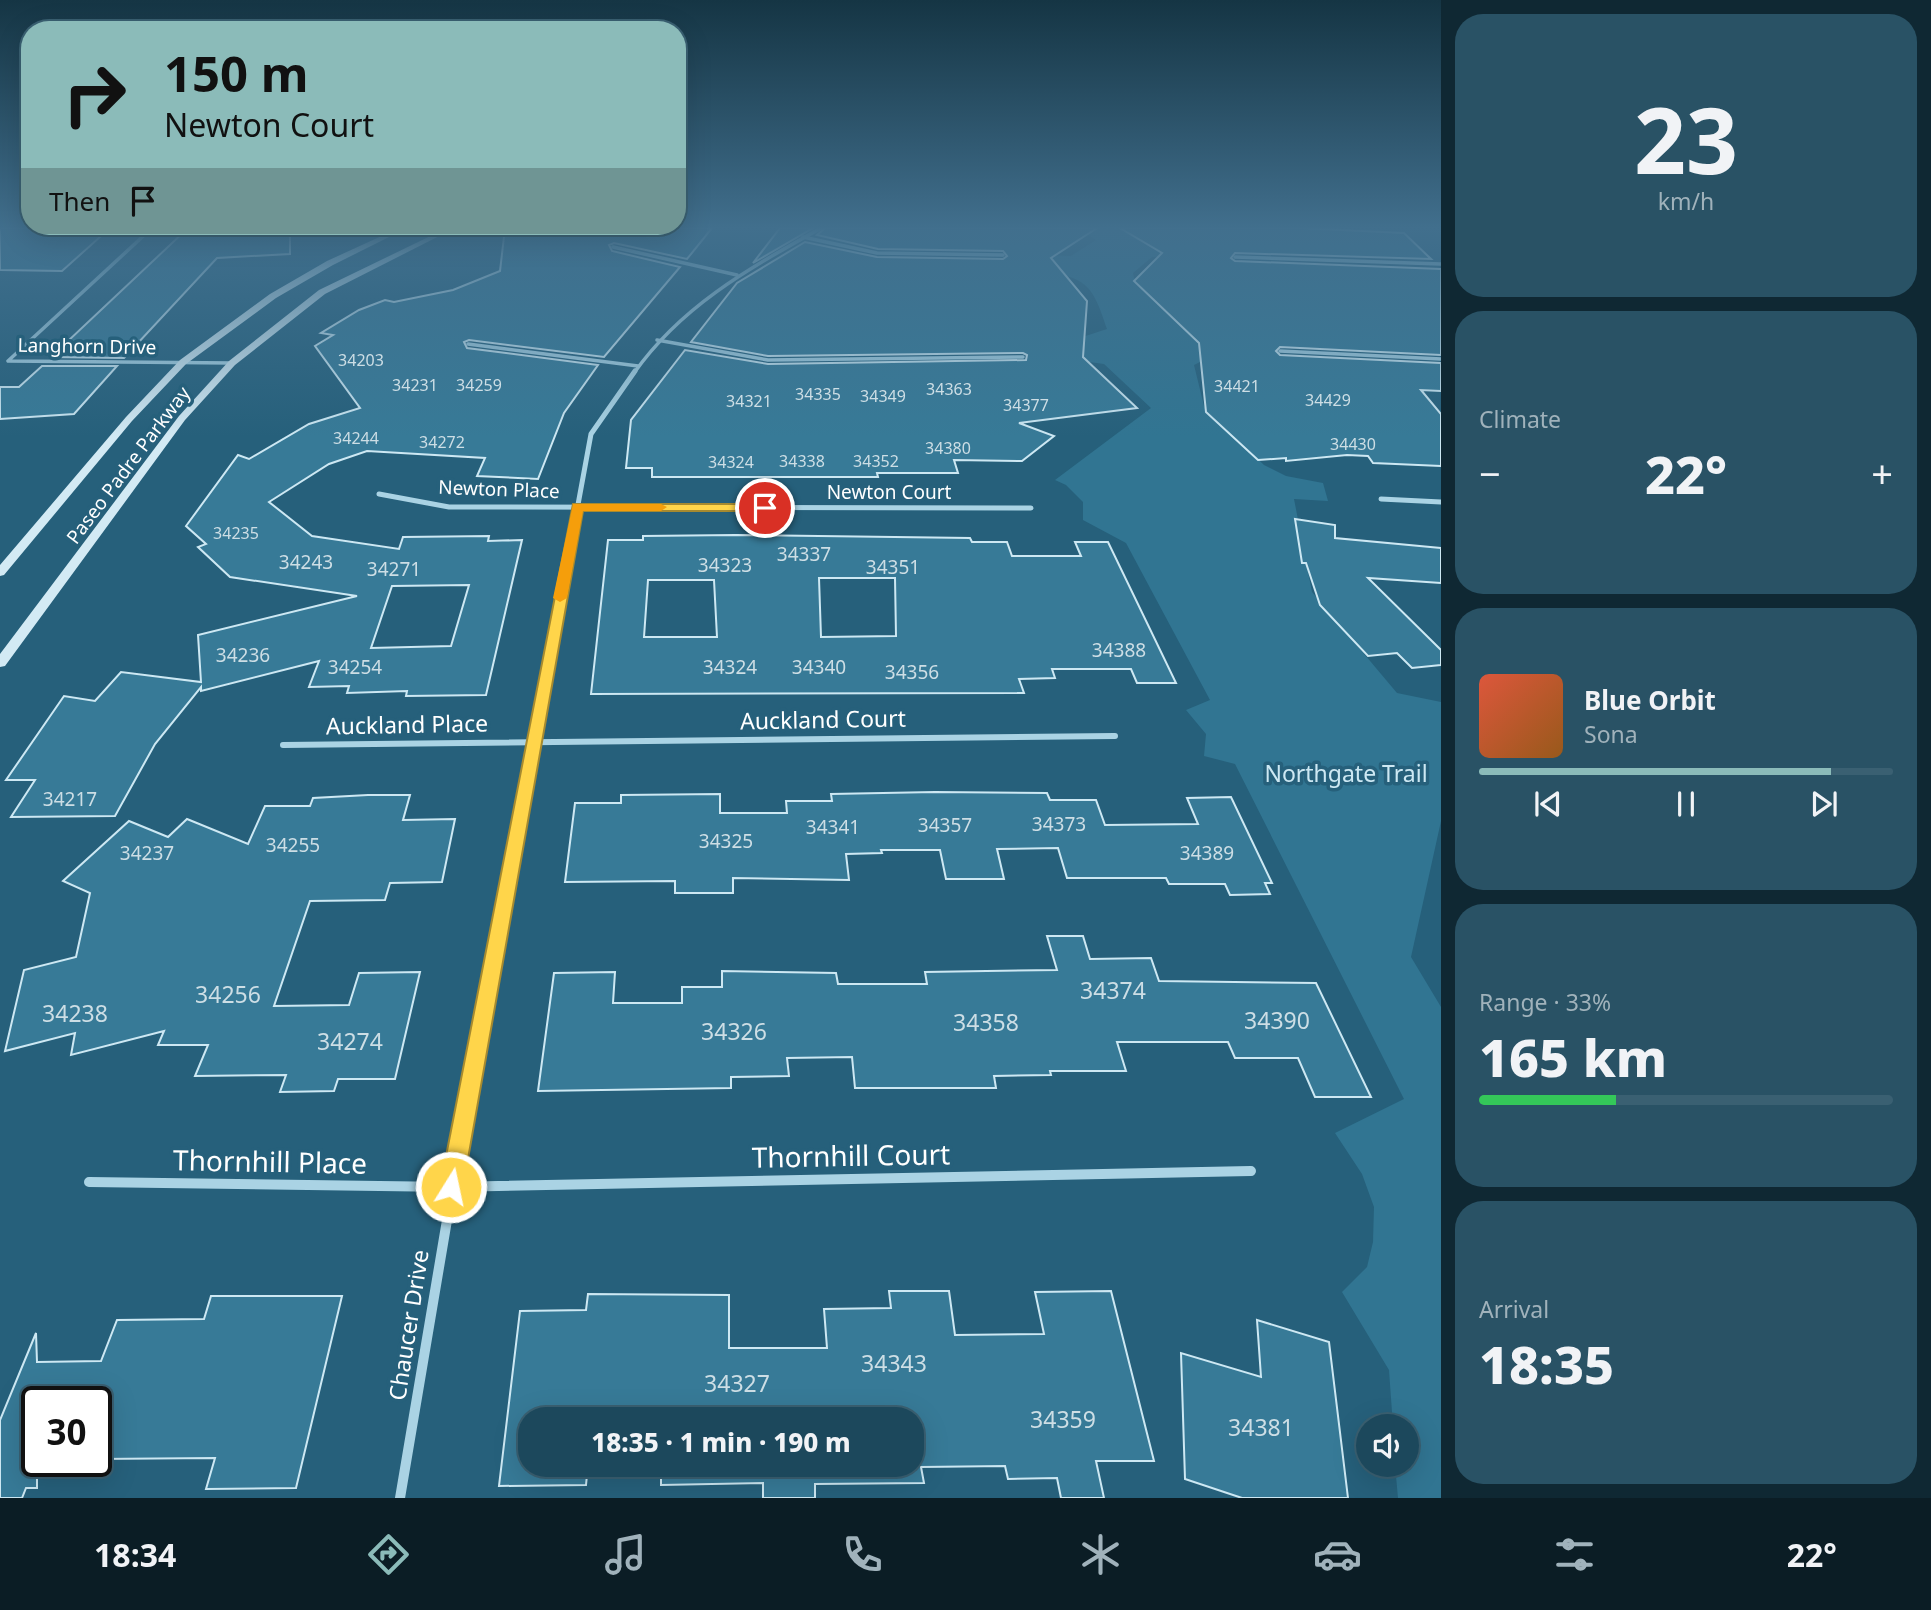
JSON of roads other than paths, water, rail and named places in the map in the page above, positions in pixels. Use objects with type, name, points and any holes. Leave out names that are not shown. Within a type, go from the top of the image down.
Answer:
[{"type":"main road","name":"Paseo Padre Parkway","points":[[0,572],[129,419],[183,362],[270,298]]},
{"type":"main road","name":"Paseo Padre Parkway","points":[[0,663],[182,418],[232,363],[315,298]]},
{"type":"street","name":"Langhorn Drive","points":[[76,298],[8,361],[232,363]]},
{"type":"street","name":"Chaucer Drive","points":[[400,1498],[451,1187],[531,743],[591,434],[657,340],[709,298]]},
{"type":"street","points":[[657,340],[768,359],[1023,357]]},
{"type":"street","points":[[468,344],[638,366]]},
{"type":"street","points":[[1280,351],[1441,359]]},
{"type":"street","name":"Newton Place","points":[[379,494],[449,507],[578,507]]},
{"type":"street","points":[[1381,499],[1441,502]]},
{"type":"street","name":"Newton Court","points":[[578,507],[1031,508]]},
{"type":"street","name":"Auckland Court","points":[[531,743],[1115,736]]},
{"type":"street","name":"Auckland Place","points":[[284,746],[531,743]]},
{"type":"street","name":"Thornhill Court","points":[[451,1187],[1251,1171]]},
{"type":"street","name":"Thornhill Place","points":[[89,1182],[451,1187]]},
{"type":"park label","name":"Northgate Trail","points":[[1346,774]]}]
